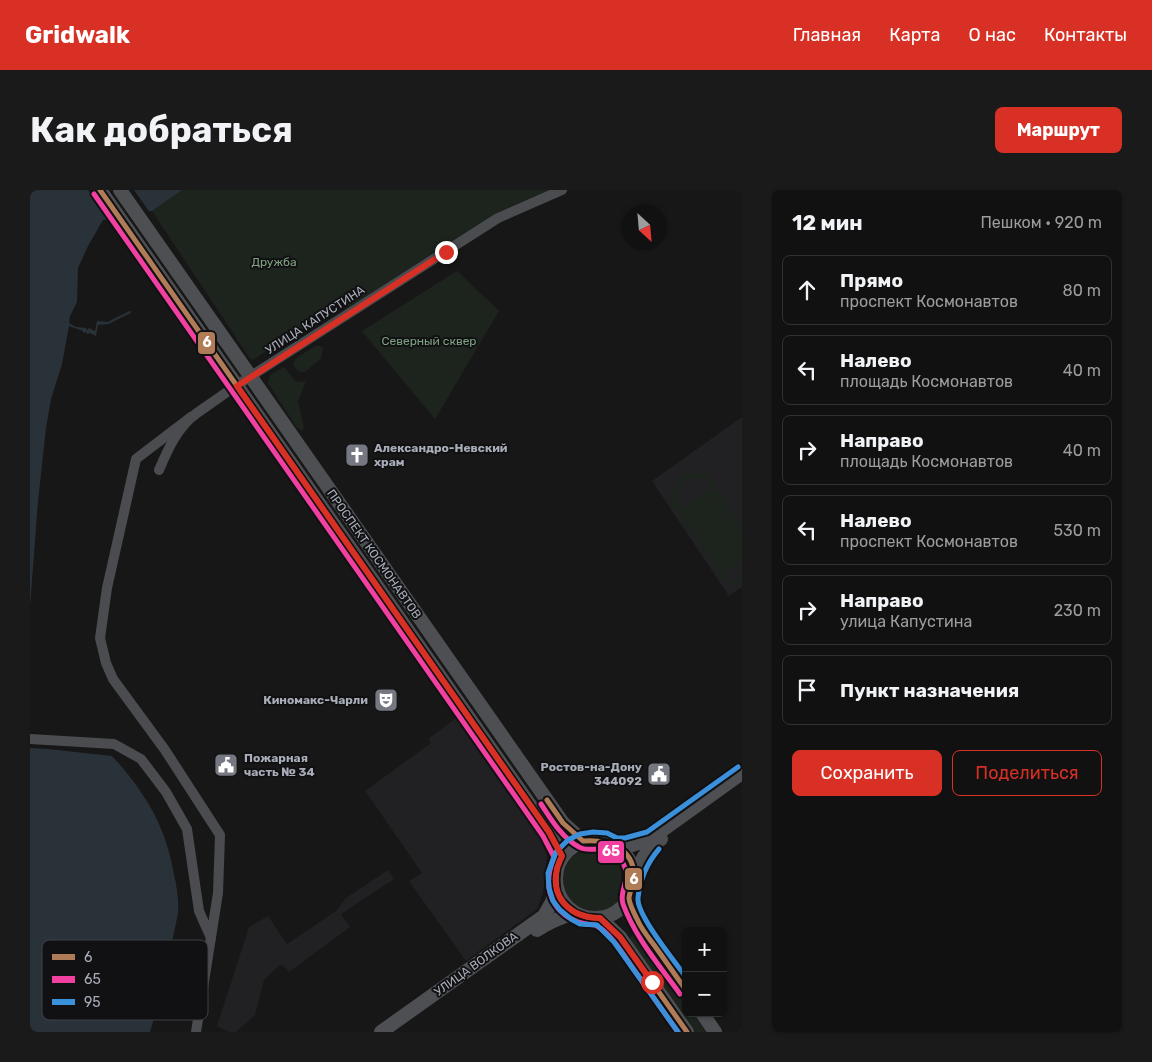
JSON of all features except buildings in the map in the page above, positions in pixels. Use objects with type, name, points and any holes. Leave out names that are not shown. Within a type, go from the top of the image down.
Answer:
[{"type":"main road","name":"ПРОСПЕКТ КОСМОНАВТОВ","points":[[100,190],[549,832],[562,856]]},
{"type":"main road","name":"ПРОСПЕКТ КОСМОНАВТОВ","points":[[120,190],[563,823],[583,841]]},
{"type":"main road","points":[[615,844],[632,845],[650,839],[742,774]]},
{"type":"main road","points":[[634,876],[643,857],[653,844],[742,781]]},
{"type":"main road","points":[[605,840],[615,844],[625,852],[631,862],[634,876],[633,890],[629,899],[618,911],[600,918],[588,918],[575,913],[560,898],[556,886],[555,874],[562,856],[571,847],[583,841],[605,840]]},
{"type":"main road","name":"УЛИЦА ВОЛКОВА","points":[[381,1032],[544,916],[552,902],[556,886]]},
{"type":"main road","points":[[629,899],[639,924],[682,984]]},
{"type":"main road","name":"УЛИЦА ВОЛКОВА","points":[[394,1032],[547,923],[575,913]]},
{"type":"main road","points":[[600,918],[620,937],[687,1032]]},
{"type":"main road","points":[[705,1017],[715,1032]]},
{"type":"street","name":"УЛИЦА КАПУСТИНА","points":[[159,470],[170,445],[191,417],[498,218],[562,190]]},
{"type":"street","points":[[191,417],[136,459],[107,588],[100,638],[106,663],[113,679],[164,750],[220,835],[218,893],[208,962]]},
{"type":"street","points":[[30,739],[114,744],[141,759],[166,792],[187,829],[199,911],[212,939]]},
{"type":"shaded area","points":[[30,190],[182,190],[152,211],[103,220],[78,268],[77,302],[70,316],[69,323],[76,327],[86,328],[87,330],[89,328],[95,331],[97,321],[108,322],[108,324],[98,325],[96,336],[86,332],[83,333],[83,331],[69,326],[62,364],[51,399],[46,428],[30,606]]},
{"type":"shaded area","points":[[742,417],[742,587],[729,596],[652,481]]},
{"type":"shaded area","points":[[456,718],[540,837],[547,856],[543,893],[537,909],[466,961],[409,881],[422,873],[365,791],[431,743],[428,739]]},
{"type":"shaded area","points":[[30,748],[112,756],[144,797],[160,825],[166,841],[178,899],[177,917],[172,940],[42,940],[42,1020],[153,1020],[150,1032],[30,1032]]},
{"type":"shaded area","points":[[388,870],[394,879],[341,914],[350,927],[289,972],[284,966],[280,965],[264,980],[255,1015],[236,1032],[229,1032],[217,1026],[249,927],[268,916],[287,944],[336,911],[346,898]]},
{"type":"green space","name":"Дружба","points":[[182,190],[550,190],[500,211],[437,253],[349,307],[344,301],[253,360],[249,357],[152,211]]},
{"type":"green space","name":"Северный сквер","points":[[457,271],[499,311],[435,419],[362,331]]},
{"type":"green space","points":[[315,346],[323,348],[321,358],[305,372],[298,371],[293,365],[295,359]]},
{"type":"green space","points":[[284,367],[296,382],[306,381],[298,401],[304,427],[302,431],[297,428],[268,383],[270,375]]},
{"type":"green space","points":[[696,473],[708,476],[742,525],[742,532],[705,479],[688,479],[677,490],[675,501],[727,577],[736,580],[742,579],[742,584],[724,581],[670,502],[672,491],[677,482],[685,476]]},
{"type":"green space","points":[[710,489],[742,534],[742,561],[726,573],[681,509]]},
{"type":"green space","points":[[595,848],[607,850],[618,857],[625,868],[627,880],[625,892],[618,903],[607,910],[595,912],[583,910],[572,903],[565,892],[563,880],[565,868],[572,857],[583,850]]},
{"type":"green space","points":[[636,933],[682,998],[682,1013],[629,938]]},
{"type":"green space","points":[[684,1017],[696,1017],[706,1032],[695,1032]]},
{"type":"pier","points":[[88,190],[134,190],[151,214],[110,221]]},
{"type":"waterway","points":[[108,323],[130,312]]},
{"type":"transit line","name":"6","points":[[100,190],[549,832],[562,856],[557,868],[556,880],[557,891],[561,900],[576,913],[587,917],[600,918],[620,937],[687,1032]]},
{"type":"transit line","name":"65","points":[[94,194],[543,836],[554,857],[548,880],[555,904],[573,920],[596,925],[612,939],[678,1032]]},
{"type":"transit line","name":"95","points":[[678,1032],[614,942],[597,925],[580,924],[560,910],[553,901],[549,888],[548,873],[556,852],[568,840],[580,834],[593,832],[607,833],[617,838],[625,838],[647,832],[738,767]]},
{"type":"transit line","name":"6","points":[[547,800],[563,823],[583,841],[609,843],[623,851],[629,858],[634,875],[629,898],[630,904],[644,932],[682,984]]},
{"type":"transit line","name":"65","points":[[541,804],[567,839],[583,849],[604,849],[610,851],[621,860],[626,872],[622,899],[628,916],[648,950],[680,994]]},
{"type":"transit line","name":"95","points":[[659,849],[642,878],[638,898],[639,905],[649,926],[682,972]]},
{"type":"place","name":"Александро-Невский храм","points":[[357,455]]},
{"type":"place","name":"Киномакс-Чарли","points":[[386,700]]},
{"type":"place","name":"Пожарная часть № 34","points":[[226,765]]},
{"type":"place","name":"Ростов-на-Дону 344092","points":[[659,774]]},
{"type":"route","points":[[446,252],[237,386],[549,832],[562,856],[555,874],[560,898],[566,906],[583,917],[600,918],[620,937],[652,982]]}]
